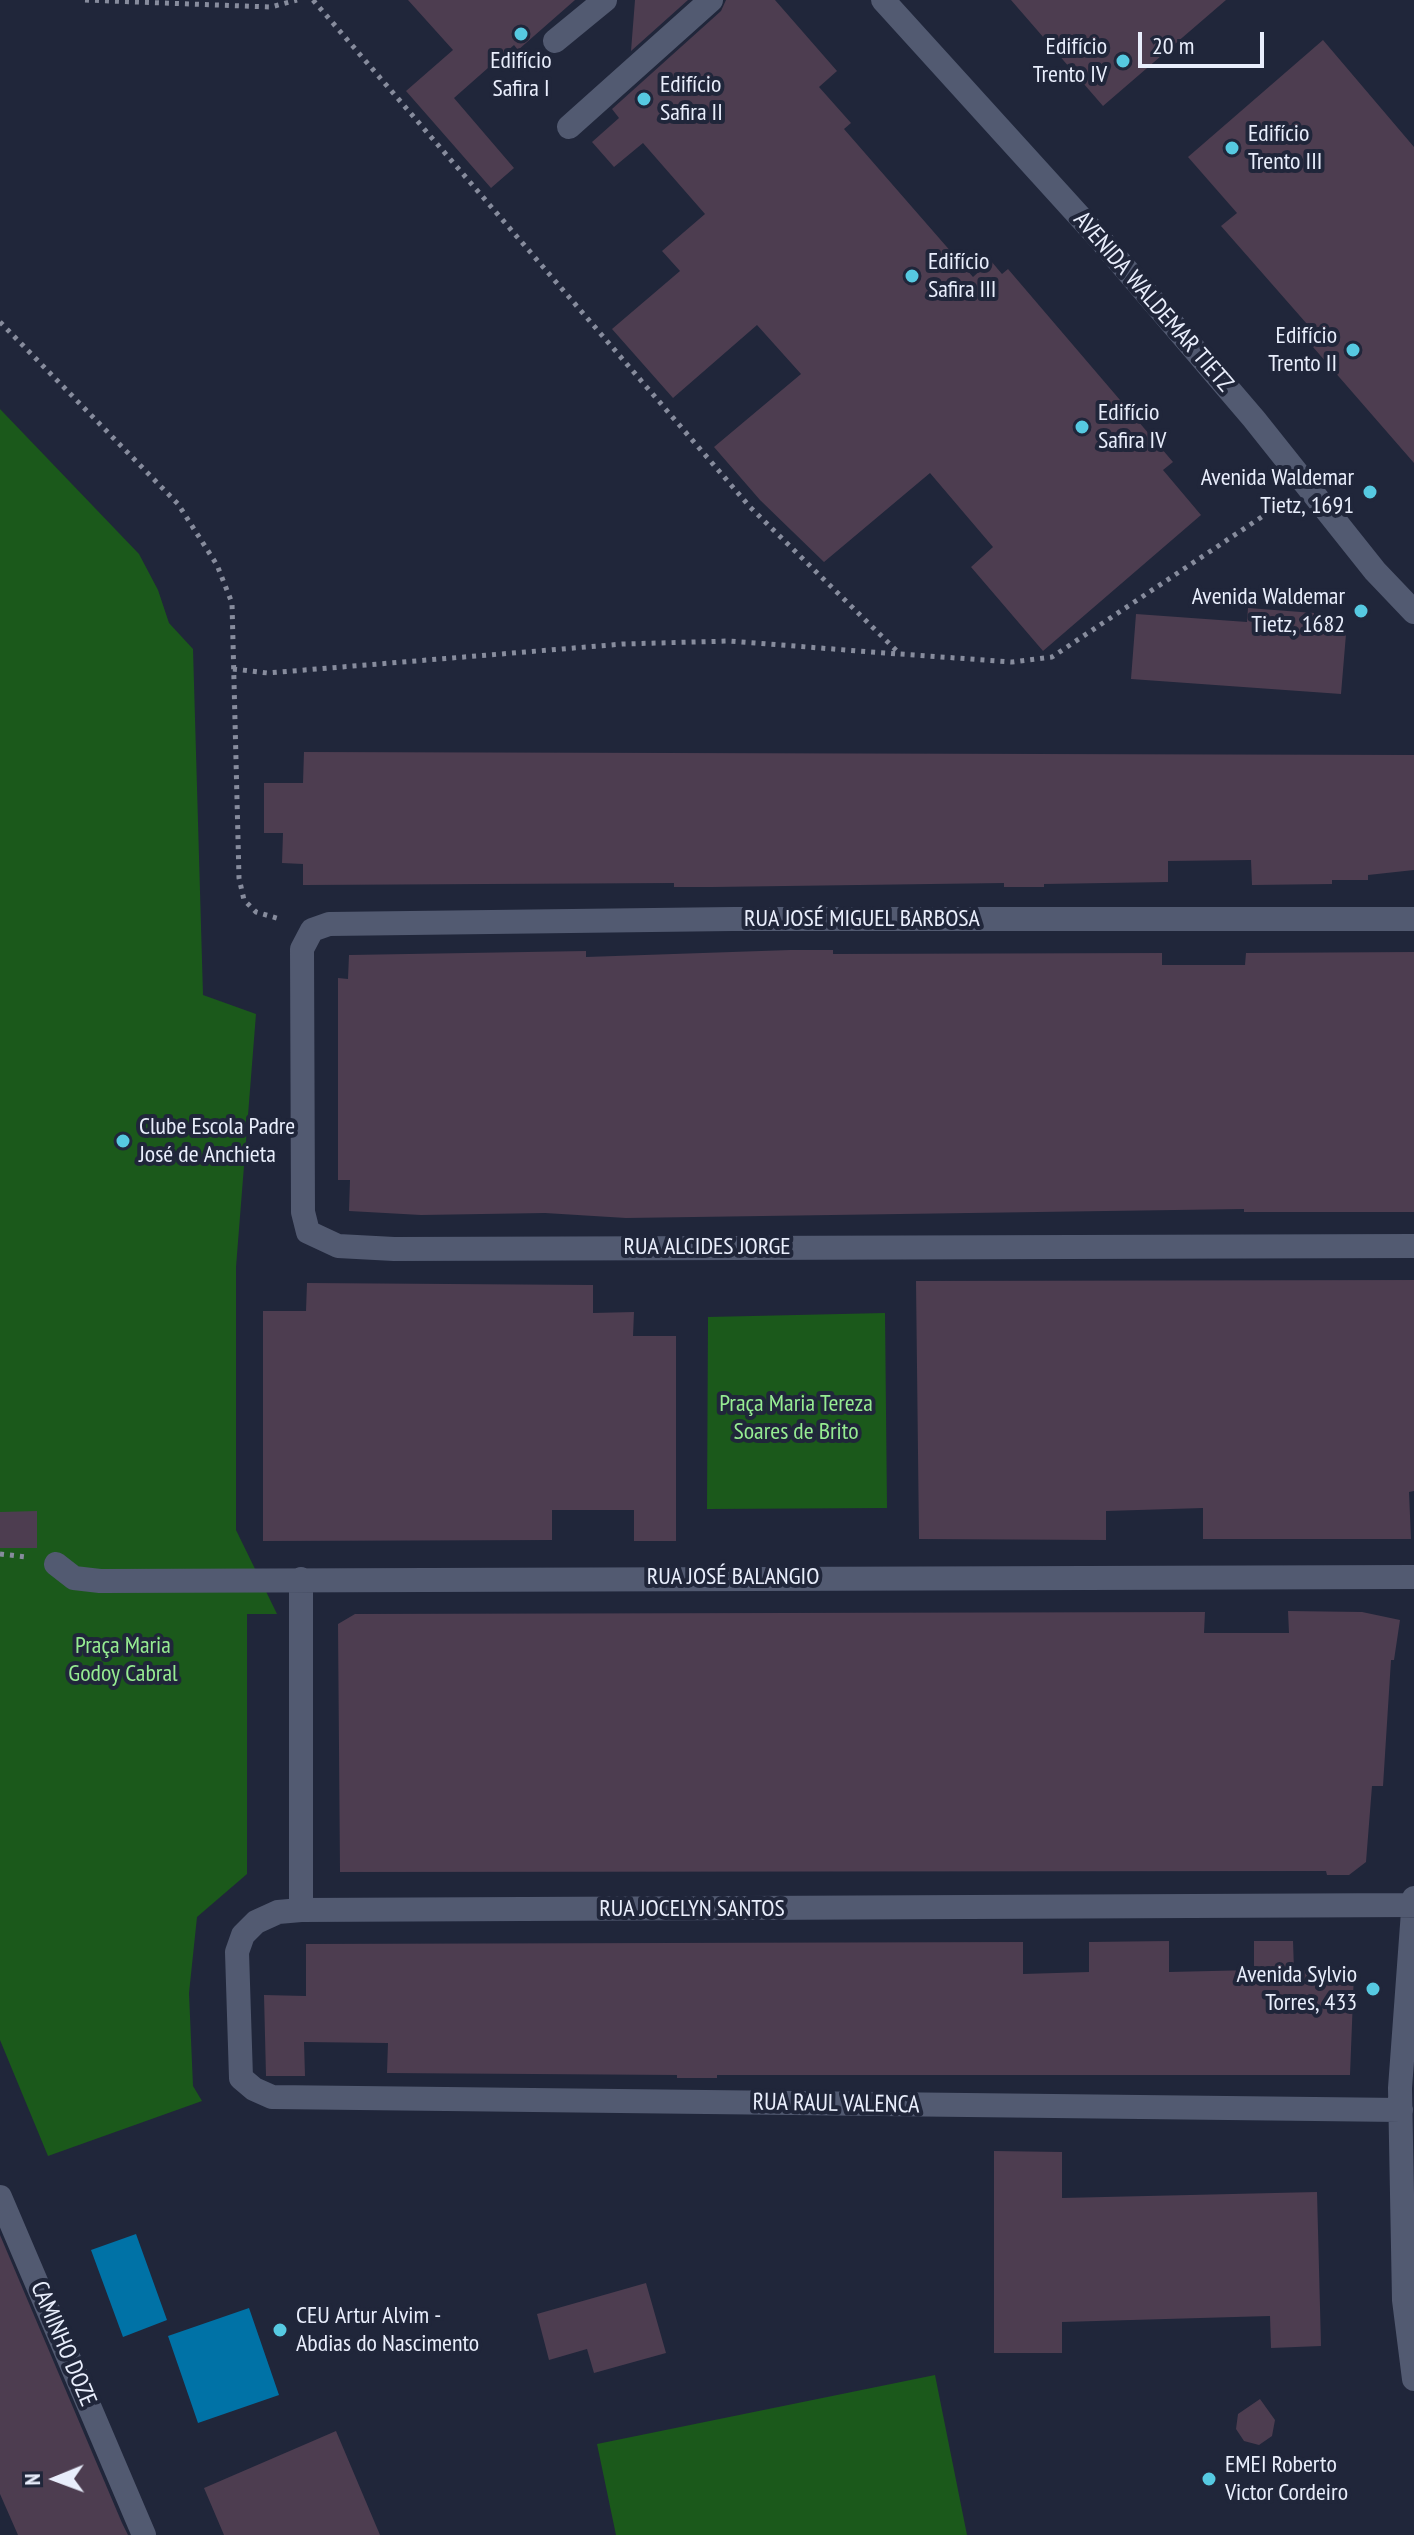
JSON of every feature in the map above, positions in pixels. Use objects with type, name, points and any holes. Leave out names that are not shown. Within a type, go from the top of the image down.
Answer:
[{"type":"street","points":[[555,41],[605,0]]},
{"type":"street","points":[[569,127],[711,0]]},
{"type":"street","name":"AVENIDA WALDEMAR TIETZ","points":[[883,0],[1100,239],[1375,571],[1414,612]]},
{"type":"street","name":"RUA JOSÉ MIGUEL BARBOSA","points":[[312,930],[329,924],[733,919],[1414,919]]},
{"type":"street","name":"RUA ALCIDES JORGE","points":[[312,930],[302,949],[303,1212],[308,1232],[338,1246],[1414,1246]]},
{"type":"street","name":"RUA JOSÉ BALANGIO","points":[[56,1564],[74,1578],[100,1581],[1414,1577]]},
{"type":"street","points":[[301,1579],[301,1910]]},
{"type":"street","points":[[1414,1898],[1401,2110],[1408,2239],[1404,2300],[1414,2379]]},
{"type":"street","name":"RUA JOCELYN SANTOS","points":[[272,2097],[254,2089],[241,2078],[237,1952],[243,1935],[256,1922],[278,1912],[1414,1905]]},
{"type":"street","name":"RUA RAUL VALENCA","points":[[272,2097],[1401,2110]]},
{"type":"street","name":"CAMINHO DOZE","points":[[0,2197],[144,2535]]},
{"type":"path","points":[[85,0],[271,7],[297,0]]},
{"type":"path","points":[[313,0],[750,507],[900,654]]},
{"type":"path","points":[[0,322],[114,440],[137,459],[201,535],[232,603],[235,825],[244,900],[256,912],[312,930]]},
{"type":"path","points":[[233,669],[268,673],[623,644],[729,641],[1012,662],[1052,657],[1307,487]]},
{"type":"green space","name":"Praça Maria Godoy Cabral","points":[[0,409],[139,554],[158,590],[169,623],[193,649],[203,995],[256,1014],[236,1267],[236,1530],[277,1614],[247,1614],[247,1874],[197,1917],[189,1993],[193,2086],[202,2101],[48,2156],[0,2040]]},
{"type":"green space","name":"Praça Maria Tereza Soares de Brito","points":[[885,1313],[887,1508],[707,1509],[708,1317]]},
{"type":"green space","points":[[935,2375],[967,2535],[616,2535],[597,2444]]},
{"type":"water","points":[[136,2234],[167,2320],[123,2337],[91,2250]]},
{"type":"water","points":[[249,2308],[279,2395],[198,2423],[168,2336]]},
{"type":"building","points":[[408,0],[575,0],[518,50],[514,45],[454,98],[514,168],[491,188],[406,91],[453,50]]},
{"type":"building","points":[[635,0],[688,0],[631,51]]},
{"type":"building","points":[[726,0],[775,0],[837,71],[819,87],[851,123],[844,129],[973,277],[991,261],[1002,274],[1008,269],[1173,462],[1163,470],[1201,515],[1043,651],[971,567],[993,547],[930,473],[824,562],[760,500],[714,447],[801,374],[757,325],[673,398],[612,329],[680,271],[662,251],[705,214],[643,143],[614,167],[592,142],[619,118],[612,109],[721,11]]},
{"type":"building","name":"Edifício Trento IV","points":[[1011,0],[1226,0],[1103,106]]},
{"type":"building","points":[[1323,40],[1414,147],[1414,463],[1313,347],[1321,340],[1221,226],[1237,213],[1188,157]]},
{"type":"building","points":[[1248,608],[1314,613],[1314,623],[1329,624],[1328,633],[1346,634],[1341,694],[1131,679],[1136,614],[1247,622]]},
{"type":"building","points":[[304,752],[1414,755],[1414,870],[1368,875],[1368,880],[1332,880],[1332,884],[1252,885],[1251,860],[1168,861],[1168,882],[1044,884],[1044,887],[1004,887],[1004,883],[713,887],[674,887],[674,883],[303,885],[303,864],[282,863],[283,833],[264,833],[264,783],[303,783]]},
{"type":"building","points":[[833,950],[833,954],[1162,953],[1162,965],[1245,965],[1246,953],[1414,952],[1414,1212],[1244,1212],[1244,1209],[626,1218],[545,1213],[421,1215],[349,1211],[350,1180],[338,1180],[338,978],[348,979],[349,955],[586,951],[586,957]]},
{"type":"building","points":[[1414,1280],[1414,1491],[1409,1492],[1411,1539],[1203,1539],[1203,1508],[1106,1511],[1106,1540],[919,1539],[916,1281]]},
{"type":"building","points":[[307,1283],[593,1285],[593,1313],[634,1312],[633,1336],[676,1336],[676,1541],[634,1541],[634,1510],[552,1510],[552,1540],[263,1541],[263,1311],[306,1311]]},
{"type":"building","points":[[37,1511],[37,1548],[0,1548],[0,1512]]},
{"type":"building","points":[[1288,1611],[1362,1612],[1400,1620],[1394,1660],[1391,1660],[1383,1786],[1372,1786],[1366,1862],[1349,1875],[1327,1875],[1326,1871],[340,1872],[338,1624],[355,1614],[1205,1612],[1204,1633],[1289,1633]]},
{"type":"building","points":[[1169,1941],[1169,1972],[1254,1970],[1254,1941],[1293,1941],[1294,1970],[1354,1972],[1350,2075],[717,2075],[717,2078],[677,2078],[677,2075],[387,2073],[388,2043],[304,2042],[305,2076],[266,2076],[264,1995],[306,1996],[306,1944],[1023,1942],[1023,1974],[1089,1972],[1089,1942]]},
{"type":"building","points":[[994,2151],[1062,2152],[1062,2198],[1317,2192],[1321,2346],[1271,2348],[1270,2316],[1062,2322],[1062,2353],[994,2353]]},
{"type":"building","points":[[0,2235],[128,2535],[18,2535],[0,2494]]},
{"type":"building","points":[[646,2283],[666,2353],[594,2373],[587,2349],[549,2360],[537,2314]]},
{"type":"building","points":[[1260,2399],[1275,2420],[1272,2436],[1259,2445],[1244,2441],[1236,2429],[1238,2414]]},
{"type":"building","points":[[336,2431],[380,2535],[224,2535],[204,2488]]},
{"type":"place","name":"Edifício Safira I","points":[[521,34]]},
{"type":"place","name":"Edifício Trento IV","points":[[1123,61]]},
{"type":"place","name":"Edifício Safira II","points":[[644,99]]},
{"type":"place","name":"Edifício Trento III","points":[[1232,148]]},
{"type":"place","name":"Edifício Safira III","points":[[912,276]]},
{"type":"place","name":"Edifício Trento II","points":[[1353,350]]},
{"type":"place","name":"Edifício Safira IV","points":[[1082,427]]},
{"type":"place","name":"Avenida Waldemar Tietz, 1691","points":[[1370,492]]},
{"type":"place","name":"Avenida Waldemar Tietz, 1682","points":[[1361,611]]},
{"type":"place","name":"Clube Escola Padre José de Anchieta","points":[[123,1141]]},
{"type":"place","name":"Avenida Sylvio Torres, 433","points":[[1373,1989]]},
{"type":"place","name":"CEU Artur Alvim - Abdias do Nascimento","points":[[280,2330]]},
{"type":"place","name":"EMEI Roberto Victor Cordeiro","points":[[1209,2479]]}]
